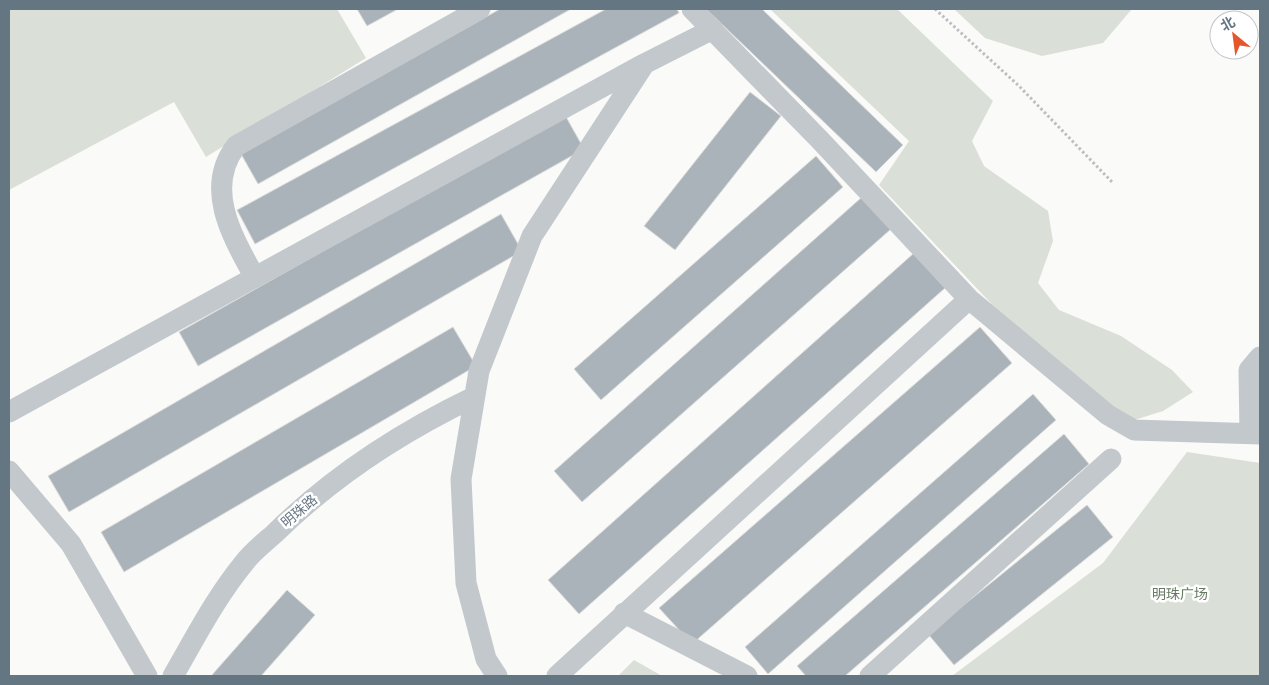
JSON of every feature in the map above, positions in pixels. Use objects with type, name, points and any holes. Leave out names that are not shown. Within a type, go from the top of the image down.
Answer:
[{"type":"street","points":[[254,276],[236,243],[222,205],[220,184],[224,167],[236,146],[480,9]]},
{"type":"street","points":[[692,9],[820,140],[969,299],[1108,415],[1134,430],[1255,434],[1249,370],[1260,357]]},
{"type":"street","points":[[9,412],[254,276],[644,64],[713,29]]},
{"type":"street","points":[[497,676],[486,659],[466,583],[461,479],[479,371],[532,236],[644,64]]},
{"type":"street","points":[[557,676],[969,299]]},
{"type":"street","name":"明珠路","points":[[173,676],[202,625],[244,563],[288,519],[374,453],[439,414],[474,397]]},
{"type":"street","points":[[870,676],[1111,459]]},
{"type":"street","points":[[9,471],[71,544],[148,676]]},
{"type":"street","points":[[624,613],[747,676]]},
{"type":"path","points":[[935,9],[1019,86],[1113,183]]},
{"type":"green space","points":[[9,9],[337,9],[366,58],[206,157],[174,102],[9,190]]},
{"type":"green space","points":[[770,9],[897,9],[993,101],[972,141],[984,166],[1048,211],[1053,241],[1038,283],[1059,310],[1121,336],[1172,370],[1193,392],[1163,411],[1109,428],[879,185],[909,141]]},
{"type":"green space","points":[[954,9],[1132,9],[1103,43],[1042,56],[985,38]]},
{"type":"green space","name":"明珠广场","points":[[1187,452],[1260,463],[1260,676],[952,676],[1103,563]]},
{"type":"green space","points":[[634,660],[662,676],[618,676]]},
{"type":"building","points":[[357,9],[398,9],[367,26]]},
{"type":"building","points":[[500,9],[571,9],[258,184],[241,154]]},
{"type":"building","points":[[606,9],[677,9],[679,13],[255,244],[237,210]]},
{"type":"building","points":[[706,9],[762,9],[903,145],[876,172]]},
{"type":"building","points":[[750,92],[781,116],[675,250],[644,226]]},
{"type":"building","points":[[565,115],[584,149],[198,366],[179,332]]},
{"type":"building","points":[[816,156],[843,187],[601,400],[574,369]]},
{"type":"building","points":[[862,197],[891,229],[582,502],[554,471]]},
{"type":"building","points":[[501,214],[522,251],[69,512],[48,476]]},
{"type":"building","points":[[914,253],[945,288],[579,614],[548,580]]},
{"type":"building","points":[[453,327],[476,366],[124,572],[101,532]]},
{"type":"building","points":[[980,327],[1012,363],[692,644],[659,608]]},
{"type":"building","points":[[1033,394],[1056,420],[768,674],[745,647]]},
{"type":"building","points":[[1064,434],[1089,464],[845,676],[806,676],[797,666]]},
{"type":"building","points":[[1087,505],[1113,537],[954,665],[928,634]]},
{"type":"building","points":[[287,590],[315,615],[261,676],[211,676]]}]
